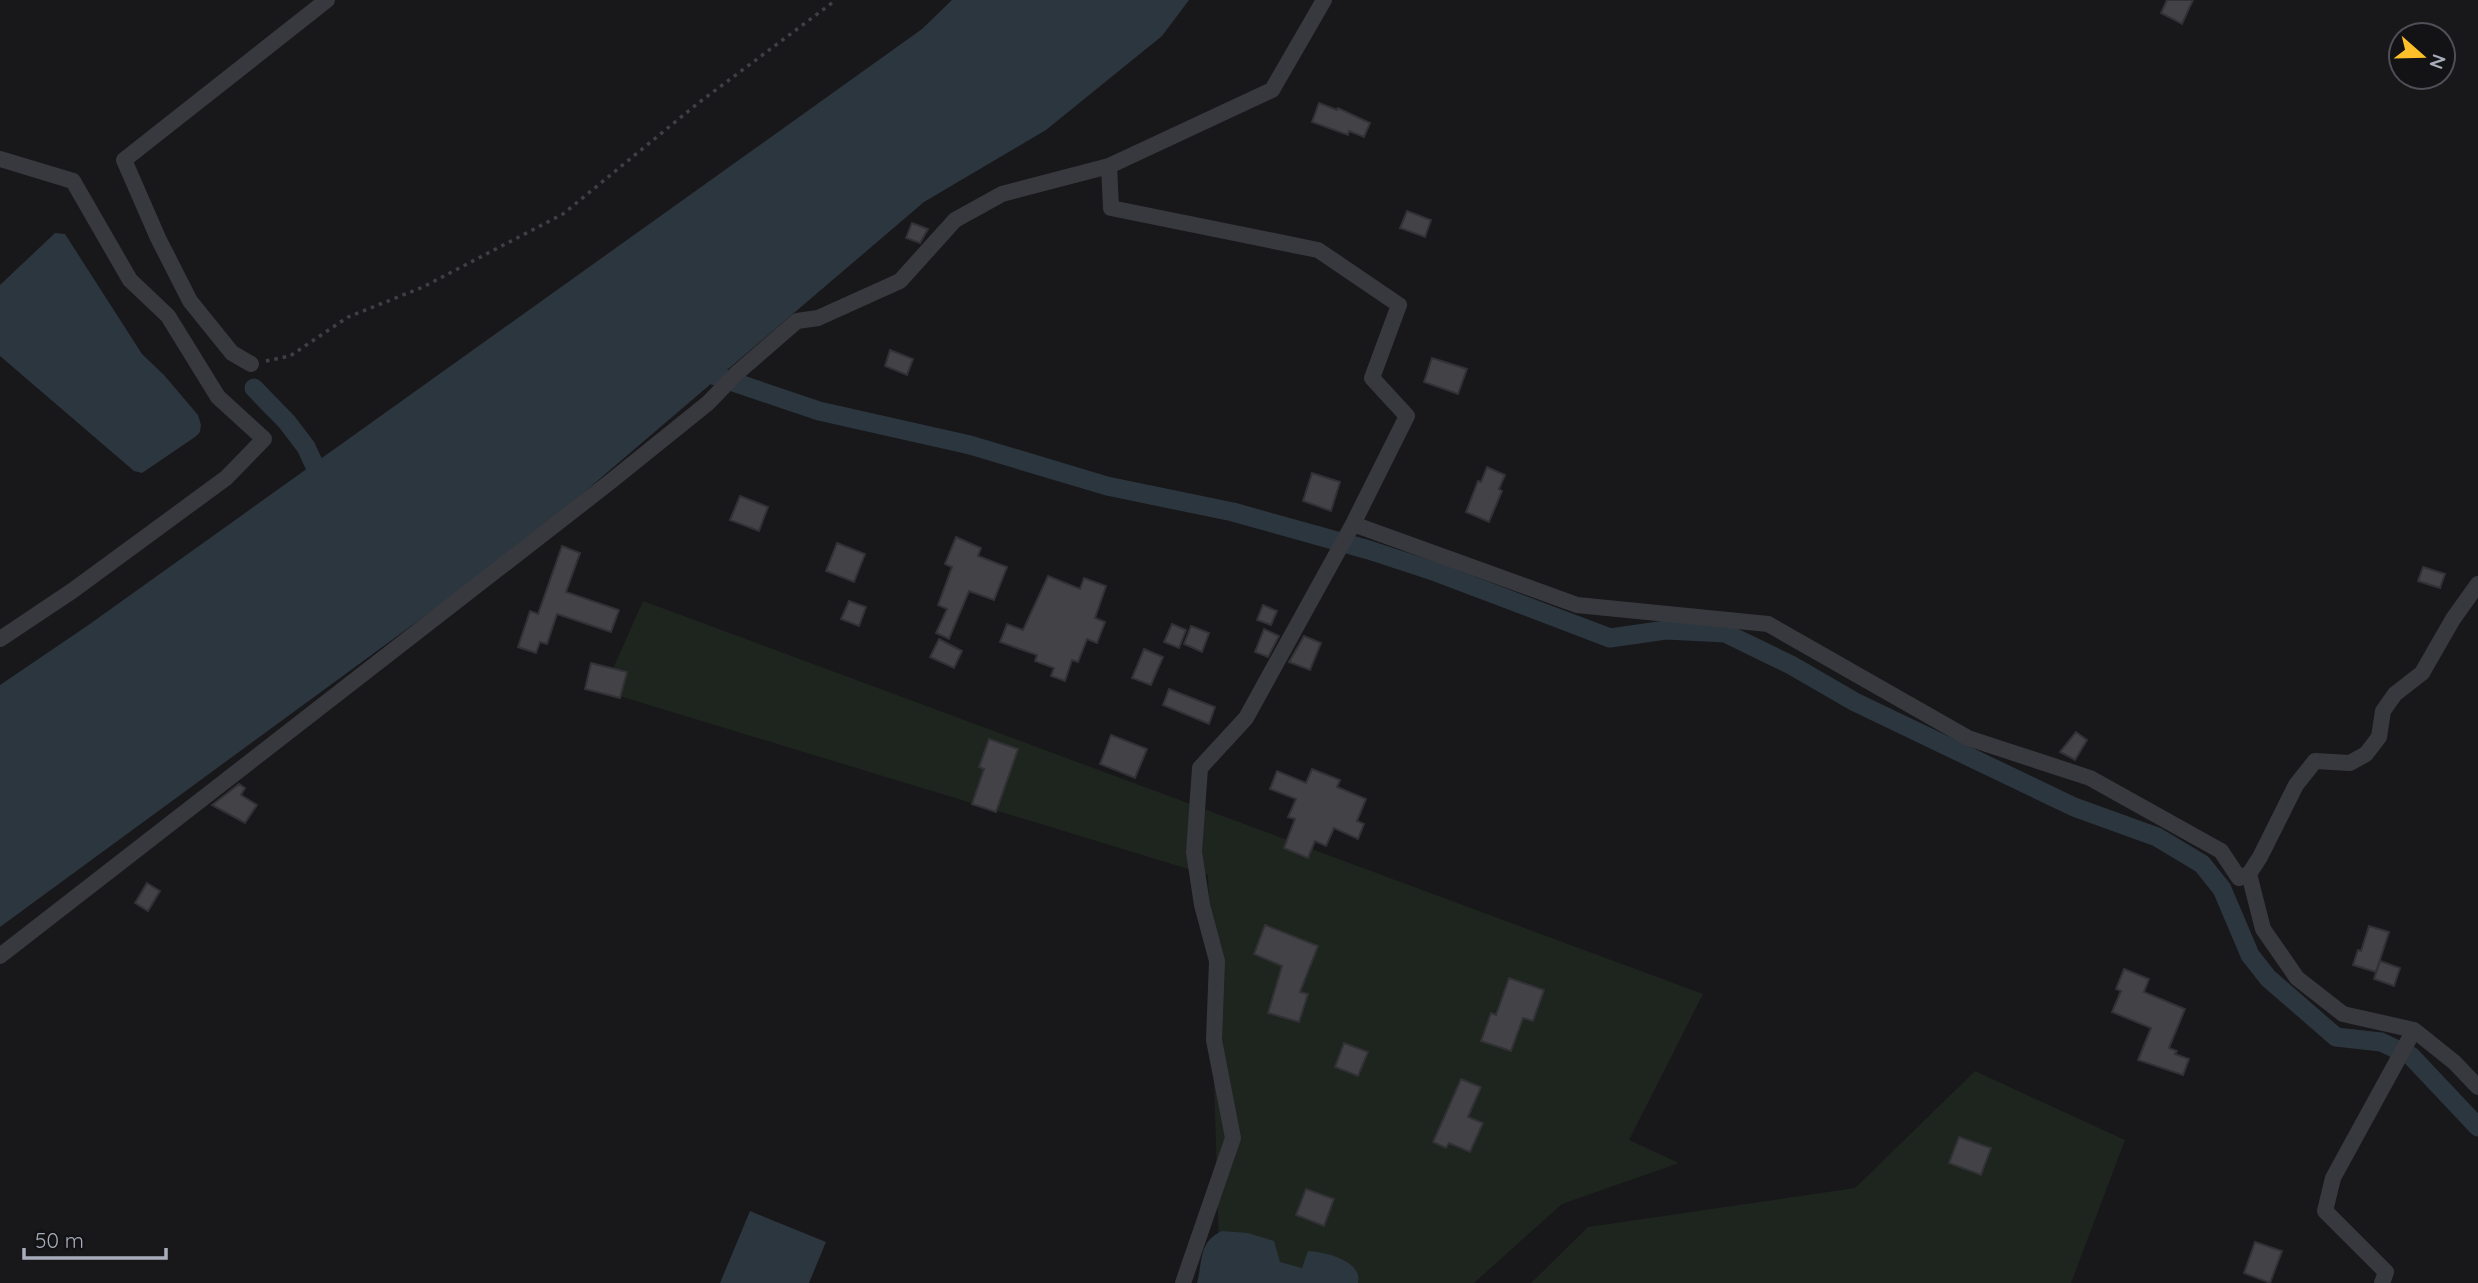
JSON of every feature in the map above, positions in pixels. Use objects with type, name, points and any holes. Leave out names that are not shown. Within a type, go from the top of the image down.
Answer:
[{"type":"street","points":[[251,364],[232,353],[190,301],[158,238],[124,160],[327,0]]},
{"type":"street","points":[[0,956],[610,482],[708,403],[716,392],[797,321],[818,317],[900,281],[956,220],[1002,194],[1109,166],[1272,90],[1324,0]]},
{"type":"street","points":[[0,159],[73,181],[130,281],[168,316],[218,397],[264,439],[226,478],[72,591],[0,639]]},
{"type":"street","points":[[1109,166],[1111,208],[1318,250],[1399,305],[1372,378],[1407,416],[1351,528],[1246,718],[1200,768],[1194,852],[1202,905],[1217,961],[1214,1040],[1233,1138],[1183,1283]]},
{"type":"street","points":[[1351,528],[1577,605],[1768,624],[1968,738],[2090,778],[2221,851],[2239,878],[2249,874],[2296,785],[2315,761],[2350,763],[2366,754],[2379,737],[2383,711],[2395,694],[2422,673],[2453,619],[2478,584]]},
{"type":"street","points":[[2249,874],[2263,929],[2297,978],[2343,1014],[2414,1030],[2454,1062],[2478,1087]]},
{"type":"street","points":[[2382,1283],[2386,1272],[2325,1211],[2333,1178],[2414,1030]]},
{"type":"path","points":[[251,364],[290,356],[348,317],[423,287],[563,214],[697,104],[836,0]]},
{"type":"shaded area","points":[[952,0],[1189,0],[1162,36],[1046,130],[924,202],[527,541],[0,927],[0,685],[87,626],[922,29]]},
{"type":"shaded area","points":[[55,233],[65,234],[142,354],[198,415],[200,432],[142,473],[134,471],[0,356],[0,285]]},
{"type":"shaded area","points":[[643,601],[1703,994],[1629,1140],[1679,1163],[1562,1204],[1474,1283],[1220,1283],[1208,875],[603,691]]},
{"type":"shaded area","points":[[1975,1071],[2125,1140],[2071,1283],[1531,1283],[1588,1227],[1855,1188]]},
{"type":"shaded area","points":[[750,1211],[826,1242],[809,1283],[720,1283]]},
{"type":"shaded area","points":[[1222,1231],[1248,1233],[1274,1241],[1280,1262],[1302,1268],[1308,1251],[1342,1259],[1355,1269],[1358,1283],[1197,1283],[1205,1246],[1214,1235]]},
{"type":"building","points":[[2167,0],[2193,0],[2182,24],[2161,13]]},
{"type":"building","points":[[1319,103],[1337,110],[1338,108],[1370,123],[1364,137],[1349,131],[1348,135],[1312,122]]},
{"type":"building","points":[[1407,211],[1431,220],[1425,237],[1400,228]]},
{"type":"building","points":[[912,223],[928,229],[920,243],[906,238]]},
{"type":"building","points":[[890,350],[913,359],[907,375],[885,366]]},
{"type":"building","points":[[1432,358],[1467,369],[1458,394],[1424,382]]},
{"type":"building","points":[[1487,467],[1505,475],[1499,489],[1502,491],[1489,522],[1466,512],[1478,481],[1481,482]]},
{"type":"building","points":[[1312,473],[1340,482],[1331,511],[1303,501]]},
{"type":"building","points":[[740,496],[768,507],[759,531],[730,520]]},
{"type":"building","points":[[956,537],[981,548],[978,556],[1007,567],[994,600],[969,591],[949,639],[936,633],[947,609],[938,605],[952,567],[945,564]]},
{"type":"building","points":[[837,543],[865,554],[854,582],[826,571]]},
{"type":"building","points":[[562,546],[580,553],[566,592],[619,610],[611,632],[557,614],[547,644],[540,642],[536,653],[518,647],[530,611],[538,614]]},
{"type":"building","points":[[2423,567],[2445,574],[2440,588],[2418,581]]},
{"type":"building","points":[[1048,576],[1080,589],[1084,578],[1106,586],[1095,618],[1105,622],[1097,643],[1087,639],[1078,662],[1072,660],[1065,681],[1051,676],[1054,668],[1035,661],[1037,655],[1000,642],[1007,624],[1023,630]]},
{"type":"building","points":[[849,601],[866,607],[859,626],[841,619]]},
{"type":"building","points":[[1263,605],[1277,611],[1271,625],[1257,620]]},
{"type":"building","points":[[1172,624],[1186,630],[1179,648],[1164,642]]},
{"type":"building","points":[[1191,626],[1209,633],[1202,652],[1184,644]]},
{"type":"building","points":[[1264,629],[1279,636],[1268,657],[1255,652]]},
{"type":"building","points":[[1304,636],[1321,643],[1310,670],[1289,662]]},
{"type":"building","points":[[939,639],[962,651],[954,668],[930,657]]},
{"type":"building","points":[[1144,649],[1163,657],[1151,685],[1132,678]]},
{"type":"building","points":[[591,663],[627,672],[620,698],[585,689]]},
{"type":"building","points":[[1169,689],[1215,707],[1209,724],[1163,705]]},
{"type":"building","points":[[2076,732],[2087,740],[2075,760],[2060,752]]},
{"type":"building","points":[[1111,735],[1147,749],[1135,778],[1100,764]]},
{"type":"building","points":[[989,739],[1018,749],[996,812],[972,804],[984,769],[979,767]]},
{"type":"building","points":[[1312,769],[1340,780],[1337,787],[1366,799],[1357,821],[1364,824],[1358,839],[1334,828],[1326,846],[1315,841],[1308,858],[1284,848],[1295,819],[1288,817],[1296,799],[1270,789],[1277,771],[1306,783]]},
{"type":"building","points":[[239,784],[245,788],[241,795],[257,805],[245,823],[212,805]]},
{"type":"building","points":[[147,883],[160,891],[148,911],[135,903]]},
{"type":"building","points":[[1265,925],[1318,946],[1300,992],[1308,994],[1299,1022],[1268,1013],[1282,966],[1254,954]]},
{"type":"building","points":[[2369,926],[2389,932],[2376,972],[2353,965]]},
{"type":"building","points":[[2380,961],[2400,968],[2394,986],[2374,979]]},
{"type":"building","points":[[2124,969],[2149,979],[2144,992],[2185,1009],[2169,1048],[2177,1051],[2175,1054],[2189,1059],[2183,1075],[2138,1060],[2151,1028],[2112,1012],[2121,991],[2116,989]]},
{"type":"building","points":[[1509,978],[1544,990],[1533,1021],[1523,1018],[1511,1051],[1481,1041],[1491,1013],[1496,1015]]},
{"type":"building","points":[[1344,1043],[1368,1052],[1358,1076],[1335,1067]]},
{"type":"building","points":[[1461,1079],[1481,1087],[1468,1117],[1483,1123],[1470,1152],[1449,1143],[1446,1148],[1433,1142]]},
{"type":"building","points":[[1959,1137],[1991,1148],[1981,1175],[1949,1163]]},
{"type":"building","points":[[1306,1189],[1334,1199],[1324,1226],[1296,1215]]},
{"type":"building","points":[[2255,1242],[2282,1251],[2270,1283],[2244,1273]]},
{"type":"waterway","points":[[695,369],[819,411],[970,445],[1107,486],[1233,512],[1369,550],[1436,572],[1610,638],[1666,630],[1725,633],[1791,665],[1855,702],[2074,807],[2157,837],[2202,864],[2222,889],[2250,955],[2268,978],[2336,1037],[2381,1042],[2411,1056],[2478,1127]]},
{"type":"waterway","points":[[254,388],[287,422],[306,447],[325,488]]}]
